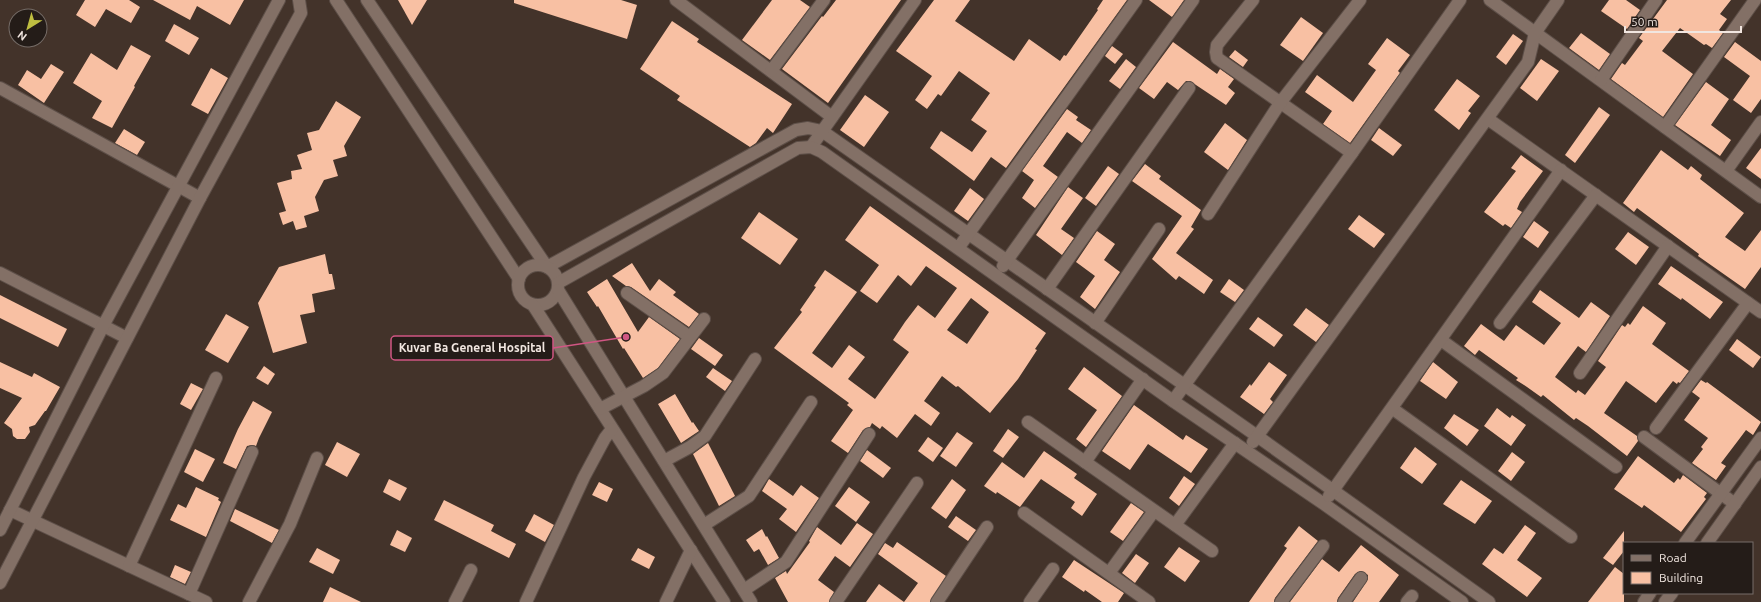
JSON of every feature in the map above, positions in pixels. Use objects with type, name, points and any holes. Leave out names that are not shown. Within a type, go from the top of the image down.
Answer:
[{"type":"street","points":[[0,530],[103,326],[278,0]]},
{"type":"street","points":[[0,583],[200,198],[301,13],[299,0]]},
{"type":"street","points":[[336,0],[519,279],[519,292],[527,302],[533,305],[724,602]]},
{"type":"street","points":[[367,0],[547,267],[552,271],[558,286],[624,396],[752,602]]},
{"type":"street","points":[[676,0],[832,116]]},
{"type":"street","points":[[771,71],[824,0]]},
{"type":"street","points":[[811,147],[915,0]]},
{"type":"street","points":[[959,247],[1136,0]]},
{"type":"street","points":[[996,275],[1193,0]]},
{"type":"street","points":[[1253,0],[1217,45],[1217,58],[1352,153]]},
{"type":"street","points":[[1208,214],[1280,103],[1360,0]]},
{"type":"street","points":[[1173,401],[1352,153],[1460,0]]},
{"type":"street","points":[[1490,0],[1761,197]]},
{"type":"street","points":[[1246,451],[1528,62],[1535,33],[1558,0]]},
{"type":"street","points":[[1601,80],[1656,0]]},
{"type":"street","points":[[1665,127],[1756,0]]},
{"type":"street","points":[[0,88],[200,198]]},
{"type":"street","points":[[1047,289],[1189,88]]},
{"type":"street","points":[[1488,119],[1761,312]]},
{"type":"street","points":[[1726,171],[1761,122]]},
{"type":"street","points":[[519,279],[527,268],[534,266],[547,267],[796,130],[808,128],[822,131],[1257,436],[1489,602]]},
{"type":"street","points":[[533,305],[546,304],[552,300],[558,286],[798,148],[811,147],[822,152],[959,247],[1173,401],[1324,504],[1462,602]]},
{"type":"street","points":[[1324,504],[1561,170]]},
{"type":"street","points":[[1500,323],[1596,195]]},
{"type":"street","points":[[1095,323],[1159,229]]},
{"type":"street","points":[[1580,373],[1668,246]]},
{"type":"street","points":[[0,273],[127,338]]},
{"type":"street","points":[[627,294],[690,337]]},
{"type":"street","points":[[1656,428],[1748,303]]},
{"type":"street","points":[[600,409],[644,386],[664,373],[704,319]]},
{"type":"street","points":[[1441,340],[1616,467]]},
{"type":"street","points":[[664,461],[690,447],[705,436],[756,359]]},
{"type":"street","points":[[129,566],[216,378]]},
{"type":"street","points":[[1085,462],[1143,379]]},
{"type":"street","points":[[704,525],[749,496],[811,402]]},
{"type":"street","points":[[1393,408],[1571,537]]},
{"type":"street","points":[[1028,422],[1212,551]]},
{"type":"street","points":[[526,602],[584,478],[604,438],[612,429]]},
{"type":"street","points":[[744,590],[786,562],[869,434]]},
{"type":"street","points":[[1644,437],[1735,504]]},
{"type":"street","points":[[1686,542],[1761,438]]},
{"type":"street","points":[[1175,525],[1235,443]]},
{"type":"street","points":[[189,594],[252,452]]},
{"type":"street","points":[[249,602],[290,524],[317,458]]},
{"type":"street","points":[[1708,542],[1761,467]]},
{"type":"street","points":[[836,602],[917,483]]},
{"type":"street","points":[[10,510],[206,602]]},
{"type":"street","points":[[1109,573],[1154,511]]},
{"type":"street","points":[[1024,513],[1149,602]]},
{"type":"street","points":[[937,602],[987,527]]},
{"type":"street","points":[[1281,602],[1323,546]]},
{"type":"street","points":[[666,602],[691,550]]},
{"type":"street","points":[[1030,602],[1053,569]]},
{"type":"street","points":[[455,602],[471,570]]},
{"type":"street","points":[[1344,602],[1361,578]]},
{"type":"street","points":[[1665,602],[1671,594]]},
{"type":"building","points":[[85,0],[129,0],[140,7],[131,23],[106,9],[95,27],[76,15]]},
{"type":"building","points":[[153,0],[244,0],[230,25],[197,6],[190,20]]},
{"type":"building","points":[[398,0],[427,0],[412,25]]},
{"type":"building","points":[[514,0],[621,0],[637,5],[627,39],[514,3]]},
{"type":"building","points":[[772,0],[800,0],[810,7],[770,60],[742,40]]},
{"type":"building","points":[[836,0],[901,0],[828,103],[782,69]]},
{"type":"building","points":[[934,0],[970,0],[955,21],[1014,61],[1029,39],[1060,61],[1064,55],[1066,56],[1098,10],[1097,9],[1103,0],[1127,0],[1006,168],[991,157],[974,181],[930,148],[941,131],[972,152],[987,131],[971,120],[990,93],[959,71],[941,96],[938,94],[927,109],[915,100],[932,76],[896,51]]},
{"type":"building","points":[[1149,0],[1184,0],[1172,17]]},
{"type":"building","points":[[1609,0],[1626,0],[1640,10],[1627,29],[1601,11]]},
{"type":"building","points":[[1667,0],[1731,0],[1720,14],[1727,19],[1719,30],[1723,33],[1712,48],[1706,44],[1704,45],[1680,28],[1662,51],[1693,74],[1663,117],[1611,79],[1622,63],[1625,65],[1643,41],[1639,38]]},
{"type":"building","points":[[1301,17],[1323,33],[1303,61],[1280,45]]},
{"type":"building","points":[[672,21],[699,39],[697,42],[792,104],[773,133],[767,128],[756,143],[750,147],[677,100],[680,96],[640,69]]},
{"type":"building","points":[[174,24],[199,38],[189,55],[165,41]]},
{"type":"building","points":[[1581,33],[1610,54],[1599,70],[1569,48]]},
{"type":"building","points":[[1513,34],[1523,41],[1506,65],[1496,57]]},
{"type":"building","points":[[1387,38],[1410,55],[1398,71],[1400,73],[1350,143],[1323,124],[1332,111],[1305,92],[1317,75],[1353,102],[1376,70],[1368,64]]},
{"type":"building","points":[[1173,42],[1217,74],[1220,69],[1234,79],[1228,87],[1235,93],[1226,105],[1190,81],[1186,81],[1178,90],[1167,82],[1154,99],[1139,88]]},
{"type":"building","points":[[1735,42],[1761,61],[1761,99],[1751,113],[1733,100],[1750,76],[1724,57]]},
{"type":"building","points":[[131,45],[151,56],[112,128],[92,118],[102,101],[73,83],[91,53],[117,70]]},
{"type":"building","points":[[1112,46],[1123,54],[1115,64],[1105,56]]},
{"type":"building","points":[[1235,50],[1248,60],[1243,67],[1229,57]]},
{"type":"building","points":[[1126,59],[1136,67],[1120,89],[1109,81]]},
{"type":"building","points":[[1541,59],[1559,71],[1537,101],[1520,88]]},
{"type":"building","points":[[51,64],[64,72],[44,103],[18,85],[27,70],[41,79]]},
{"type":"building","points":[[211,68],[228,78],[208,114],[191,105]]},
{"type":"building","points":[[1457,79],[1480,96],[1468,111],[1471,113],[1459,130],[1434,110]]},
{"type":"building","points":[[1706,82],[1729,99],[1711,125],[1731,140],[1720,156],[1675,125]]},
{"type":"building","points":[[865,95],[889,112],[864,147],[840,130]]},
{"type":"building","points":[[336,101],[361,117],[344,146],[347,156],[333,160],[338,176],[324,180],[315,197],[319,211],[304,216],[307,227],[296,230],[293,221],[283,225],[279,213],[286,211],[277,183],[292,179],[291,171],[302,169],[297,155],[312,150],[307,133],[319,130]]},
{"type":"building","points":[[1599,107],[1610,115],[1575,163],[1565,155]]},
{"type":"building","points":[[1067,109],[1078,117],[1076,120],[1091,130],[1082,143],[1067,132],[1043,166],[1058,177],[1035,208],[1022,198],[1034,180],[1022,171]]},
{"type":"building","points":[[1225,123],[1247,140],[1228,170],[1204,152]]},
{"type":"building","points":[[1379,128],[1402,145],[1393,156],[1371,140]]},
{"type":"building","points":[[124,129],[145,142],[137,155],[115,143]]},
{"type":"building","points":[[1761,148],[1761,179],[1746,168]]},
{"type":"building","points":[[1661,150],[1688,170],[1691,166],[1702,175],[1700,179],[1744,213],[1725,237],[1745,251],[1761,230],[1761,267],[1745,289],[1698,256],[1699,254],[1637,208],[1634,212],[1623,203]]},
{"type":"building","points":[[1521,155],[1543,171],[1520,202],[1517,209],[1522,212],[1511,228],[1505,224],[1503,226],[1484,212],[1516,171],[1511,168]]},
{"type":"building","points":[[1145,164],[1161,176],[1159,179],[1201,210],[1191,227],[1194,229],[1176,253],[1213,280],[1204,294],[1179,276],[1176,280],[1152,259],[1182,216],[1132,181]]},
{"type":"building","points":[[1108,166],[1119,174],[1096,206],[1085,198]]},
{"type":"building","points":[[1068,187],[1083,198],[1061,229],[1074,238],[1062,255],[1036,235]]},
{"type":"building","points":[[970,188],[984,199],[968,221],[954,211]]},
{"type":"building","points":[[870,206],[1046,333],[1018,379],[990,413],[958,386],[956,387],[942,376],[924,401],[940,413],[931,426],[915,414],[897,438],[882,426],[880,429],[872,423],[870,427],[863,430],[848,453],[831,441],[853,410],[847,405],[849,403],[774,348],[802,312],[800,310],[816,287],[814,286],[825,270],[857,292],[812,353],[832,368],[849,345],[865,357],[848,379],[875,399],[909,352],[893,340],[905,322],[918,305],[935,318],[957,288],[926,266],[911,286],[898,275],[877,303],[860,291],[879,265],[845,240]],"holes":[[[971,298],[989,312],[967,344],[947,330]]]},
{"type":"building","points":[[759,212],[798,239],[780,265],[741,238]]},
{"type":"building","points":[[1359,215],[1385,234],[1374,248],[1348,229]]},
{"type":"building","points":[[1534,221],[1549,232],[1538,248],[1523,237]]},
{"type":"building","points":[[1097,231],[1115,244],[1104,260],[1120,272],[1095,309],[1080,297],[1095,276],[1076,262]]},
{"type":"building","points":[[1628,232],[1649,247],[1636,265],[1615,249]]},
{"type":"building","points":[[325,254],[329,274],[332,274],[335,289],[312,294],[315,312],[300,315],[307,343],[273,353],[258,303],[279,267]]},
{"type":"building","points":[[632,263],[650,291],[659,279],[676,292],[673,295],[699,314],[689,327],[631,287],[626,286],[612,276]]},
{"type":"building","points":[[1671,266],[1723,302],[1710,319],[1682,298],[1681,300],[1658,284]]},
{"type":"building","points":[[607,279],[638,332],[649,317],[680,339],[658,368],[643,378],[624,348],[623,349],[598,306],[597,307],[587,292]]},
{"type":"building","points":[[1229,279],[1244,290],[1235,302],[1220,292]]},
{"type":"building","points":[[1540,290],[1579,318],[1591,302],[1610,316],[1586,352],[1578,346],[1555,377],[1576,393],[1578,390],[1585,395],[1606,367],[1598,361],[1622,325],[1625,327],[1628,323],[1630,325],[1643,306],[1666,323],[1652,344],[1689,371],[1680,383],[1678,382],[1677,384],[1673,381],[1656,403],[1626,381],[1604,413],[1637,436],[1638,441],[1627,456],[1588,426],[1576,418],[1574,420],[1543,395],[1541,397],[1516,380],[1518,378],[1479,350],[1475,355],[1464,346],[1481,324],[1504,341],[1516,325],[1544,345],[1561,323],[1532,302]]},
{"type":"building","points":[[0,295],[67,329],[58,347],[0,318]]},
{"type":"building","points":[[1306,308],[1329,325],[1316,342],[1293,325]]},
{"type":"building","points":[[226,314],[249,327],[228,363],[205,350]]},
{"type":"building","points":[[1258,317],[1283,335],[1274,347],[1249,329]]},
{"type":"building","points":[[699,338],[723,355],[715,366],[691,349]]},
{"type":"building","points":[[1737,339],[1761,357],[1753,368],[1729,350]]},
{"type":"building","points":[[0,362],[32,377],[34,373],[60,387],[46,411],[35,425],[29,427],[30,432],[25,439],[17,439],[13,436],[12,429],[4,423],[22,398],[0,388]]},
{"type":"building","points":[[1269,362],[1287,375],[1270,399],[1273,402],[1264,414],[1240,397],[1250,384],[1251,386]]},
{"type":"building","points":[[1433,362],[1458,382],[1446,399],[1420,381]]},
{"type":"building","points":[[264,366],[275,374],[268,385],[256,378]]},
{"type":"building","points":[[1084,367],[1122,396],[1086,447],[1076,439],[1097,410],[1068,389]]},
{"type":"building","points":[[713,368],[732,381],[725,391],[706,377]]},
{"type":"building","points":[[1701,380],[1706,383],[1707,382],[1761,422],[1753,435],[1746,430],[1721,463],[1726,466],[1716,480],[1692,463],[1703,449],[1701,447],[1708,438],[1684,420],[1700,398],[1692,392]]},
{"type":"building","points":[[191,383],[203,389],[191,410],[180,404]]},
{"type":"building","points":[[675,394],[692,423],[693,422],[699,431],[681,443],[658,404]]},
{"type":"building","points":[[253,401],[272,412],[256,446],[247,446],[236,469],[223,463],[238,429]]},
{"type":"building","points":[[1134,405],[1183,440],[1186,435],[1208,449],[1191,473],[1148,444],[1130,470],[1102,451]]},
{"type":"building","points":[[1497,408],[1510,418],[1512,415],[1526,425],[1511,446],[1484,426]]},
{"type":"building","points":[[1454,414],[1479,430],[1467,446],[1444,428]]},
{"type":"building","points":[[1008,429],[1019,437],[1003,458],[993,451]]},
{"type":"building","points":[[957,432],[973,443],[956,467],[940,456]]},
{"type":"building","points":[[928,437],[943,448],[933,462],[918,451]]},
{"type":"building","points":[[337,442],[360,454],[347,477],[325,465]]},
{"type":"building","points":[[708,443],[735,496],[719,506],[693,454]]},
{"type":"building","points":[[1415,447],[1437,464],[1422,484],[1400,468]]},
{"type":"building","points":[[195,449],[215,459],[203,482],[184,472]]},
{"type":"building","points":[[867,450],[891,468],[883,478],[860,461]]},
{"type":"building","points":[[1044,451],[1077,474],[1074,478],[1097,494],[1082,516],[1071,508],[1075,502],[1041,479],[1020,507],[997,492],[996,494],[984,486],[1002,462],[1024,478]]},
{"type":"building","points":[[1512,452],[1525,462],[1511,481],[1498,471]]},
{"type":"building","points":[[1638,456],[1674,483],[1678,478],[1680,480],[1683,475],[1707,493],[1704,497],[1706,499],[1681,532],[1644,505],[1642,508],[1614,489]]},
{"type":"building","points":[[1184,476],[1195,484],[1179,506],[1169,498]]},
{"type":"building","points":[[389,479],[407,488],[400,501],[383,492]]},
{"type":"building","points":[[769,479],[793,496],[801,485],[819,498],[796,532],[779,519],[787,509],[762,491]]},
{"type":"building","points":[[952,479],[966,490],[946,519],[931,508]]},
{"type":"building","points":[[1461,480],[1492,501],[1475,524],[1443,504]]},
{"type":"building","points":[[599,482],[613,489],[607,502],[592,495]]},
{"type":"building","points":[[196,487],[219,498],[218,500],[221,502],[206,537],[170,520],[178,504],[186,508]]},
{"type":"building","points":[[849,487],[870,502],[856,522],[835,506]]},
{"type":"building","points":[[444,500],[494,525],[491,531],[516,544],[509,558],[434,520]]},
{"type":"building","points":[[1131,503],[1144,512],[1123,541],[1110,532]]},
{"type":"building","points":[[235,509],[279,530],[272,543],[230,521]]},
{"type":"building","points":[[534,514],[554,525],[545,542],[525,531]]},
{"type":"building","points":[[956,516],[976,530],[968,541],[948,527]]},
{"type":"building","points":[[857,523],[873,534],[850,567],[835,556],[818,580],[834,592],[829,602],[788,602],[775,578],[786,571],[787,574],[810,542],[809,541],[817,527],[841,545]]},
{"type":"building","points":[[1525,525],[1536,533],[1517,560],[1542,578],[1527,597],[1482,564],[1494,548],[1503,554]]},
{"type":"building","points":[[1299,526],[1318,541],[1275,598],[1274,602],[1249,602],[1287,548],[1284,546]]},
{"type":"building","points":[[762,529],[779,558],[768,565],[759,549],[754,552],[746,540]]},
{"type":"building","points":[[397,530],[412,538],[405,552],[390,545]]},
{"type":"building","points":[[1624,531],[1623,552],[1613,565],[1603,558]]},
{"type":"building","points":[[897,542],[946,576],[930,602],[904,602],[918,583],[878,554],[885,543],[893,548]]},
{"type":"building","points":[[1361,545],[1399,575],[1379,602],[1353,602],[1368,579],[1368,575],[1361,571],[1355,574],[1338,598],[1337,602],[1290,602],[1322,559],[1339,572]]},
{"type":"building","points":[[1179,547],[1200,561],[1185,582],[1164,567]]},
{"type":"building","points":[[317,548],[340,560],[333,574],[309,562]]},
{"type":"building","points":[[638,548],[655,557],[649,569],[631,560]]},
{"type":"building","points":[[1136,554],[1149,563],[1135,583],[1122,573]]},
{"type":"building","points":[[1074,560],[1124,593],[1118,602],[1102,602],[1062,577]]},
{"type":"building","points":[[175,565],[191,572],[185,584],[170,577]]},
{"type":"building","points":[[1615,567],[1623,573],[1624,602],[1588,602]]},
{"type":"building","points":[[879,584],[904,602],[866,602]]},
{"type":"building","points":[[330,587],[361,602],[323,602]]},
{"type":"place","name":"Kuvar Ba General Hospital","points":[[626,337]]}]
